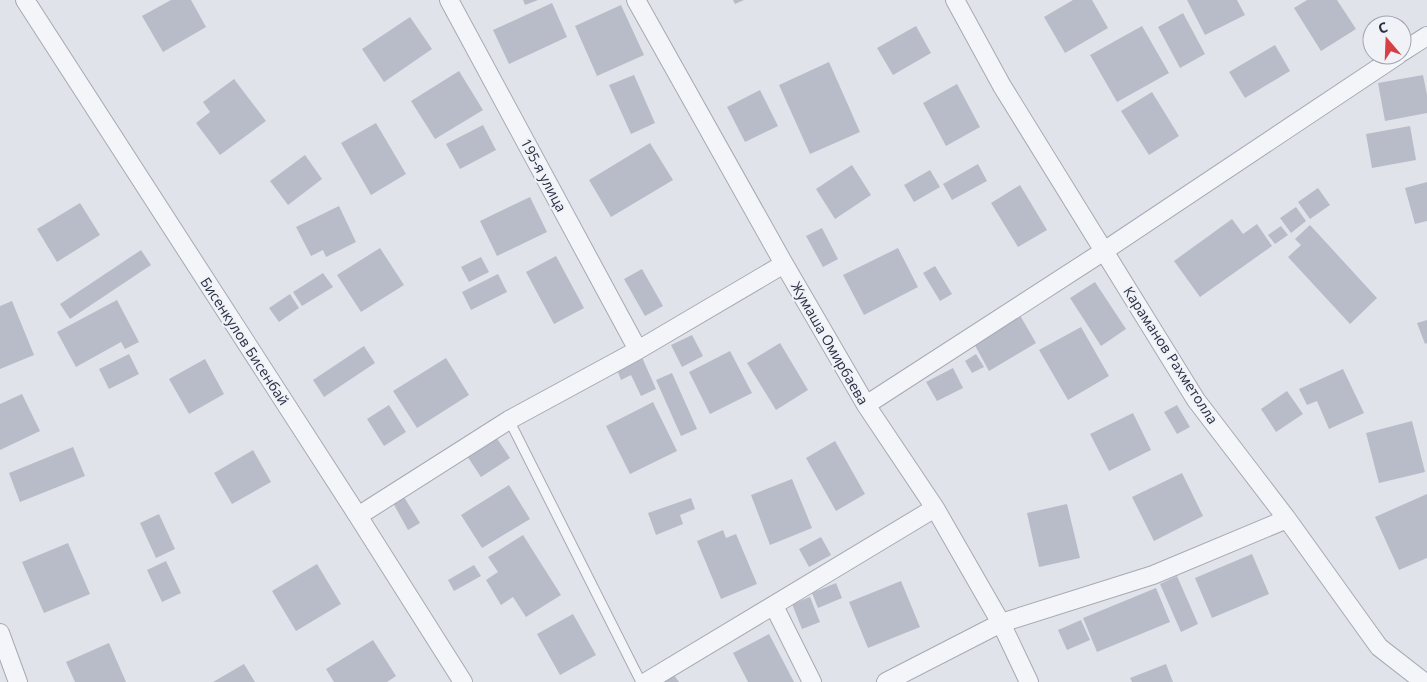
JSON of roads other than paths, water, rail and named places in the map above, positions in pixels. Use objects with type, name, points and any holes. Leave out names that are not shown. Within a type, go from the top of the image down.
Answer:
[{"type":"street","name":"Бисенкулов Бисенбай","points":[[25,0],[358,516],[462,682]]},
{"type":"street","name":"195-я улица","points":[[449,0],[638,350]]},
{"type":"street","name":"Жумаша Омирбаева","points":[[636,0],[784,264],[866,405],[935,508],[1000,623],[1029,682]]},
{"type":"street","name":"Караманов Рахметолла","points":[[955,0],[1002,86],[1196,400],[1287,519],[1379,647],[1424,682]]},
{"type":"street","points":[[1412,46],[1427,36]]},
{"type":"street","points":[[866,405],[1104,251],[1383,65]]},
{"type":"street","points":[[358,516],[509,420],[638,350],[784,264]]},
{"type":"street","points":[[646,682],[935,508]]},
{"type":"street","points":[[886,682],[1000,623],[1153,575],[1287,519]]},
{"type":"street","points":[[774,606],[812,682]]},
{"type":"street","points":[[0,633],[18,682]]},
{"type":"lane","points":[[509,420],[641,682]]}]
